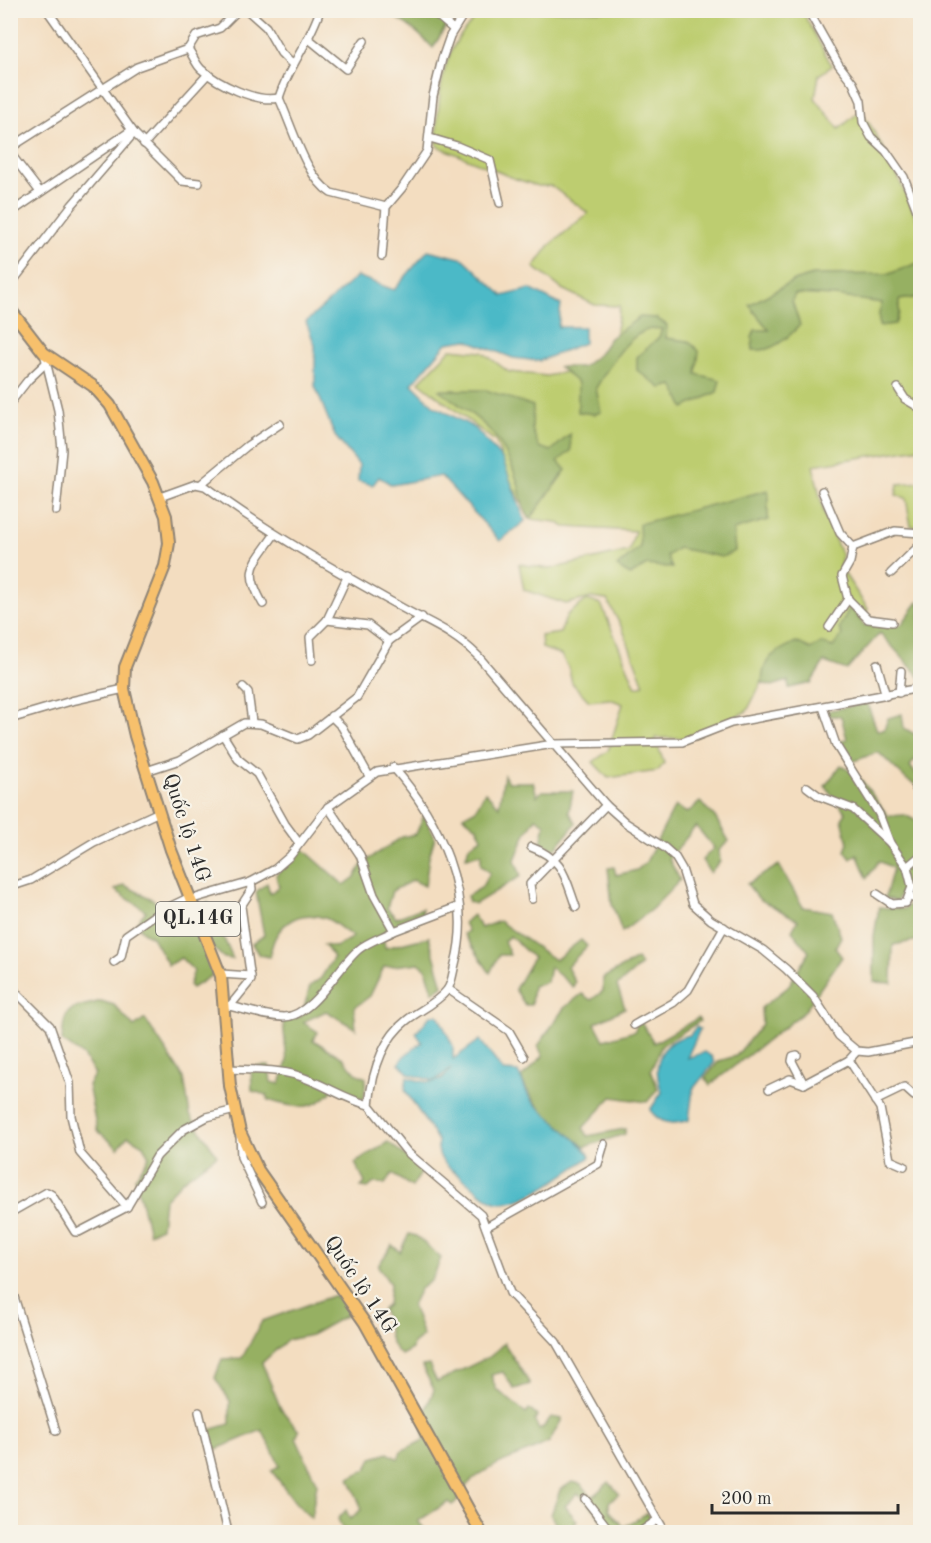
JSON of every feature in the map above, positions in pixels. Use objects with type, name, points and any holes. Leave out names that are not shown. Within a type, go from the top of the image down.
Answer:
[{"type":"main road","name":"Quốc lộ 14G","points":[[10,309],[45,358],[93,386],[110,405],[160,497],[169,543],[165,566],[124,667],[124,689],[159,812],[189,899],[221,974],[228,1006],[228,1070],[240,1132],[258,1170],[365,1323],[481,1533]]},
{"type":"street","points":[[47,10],[133,132],[182,181],[199,183]]},
{"type":"street","points":[[10,148],[137,67],[188,49],[196,36],[220,28],[238,10]]},
{"type":"street","points":[[247,10],[266,27],[281,53],[293,65]]},
{"type":"street","points":[[320,10],[309,39],[293,65],[279,98],[309,167],[324,188],[332,193],[386,207]]},
{"type":"street","points":[[431,10],[453,29]]},
{"type":"street","points":[[382,256],[386,207],[425,155],[430,138],[433,96],[442,59],[453,29],[466,10]]},
{"type":"street","points":[[808,10],[861,101],[863,122],[871,137],[886,151],[904,177],[921,218]]},
{"type":"street","points":[[309,39],[346,69],[364,41]]},
{"type":"street","points":[[188,49],[196,63],[208,74],[254,98],[279,98]]},
{"type":"street","points":[[144,144],[208,74]]},
{"type":"street","points":[[10,213],[133,132]]},
{"type":"street","points":[[10,285],[133,132]]},
{"type":"street","points":[[430,138],[458,146],[490,160],[500,203]]},
{"type":"street","points":[[10,153],[40,192]]},
{"type":"street","points":[[91,160],[100,171]]},
{"type":"street","points":[[10,403],[45,358]]},
{"type":"street","points":[[45,358],[58,410],[62,450],[56,511]]},
{"type":"street","points":[[898,388],[905,399],[921,408]]},
{"type":"street","points":[[160,497],[201,484],[247,446],[280,424]]},
{"type":"street","points":[[201,484],[274,535],[348,575],[399,607],[461,639],[606,805],[626,823],[675,857],[693,903],[724,927],[763,950],[786,969],[813,996],[839,1036],[857,1051],[868,1052],[921,1042]]},
{"type":"street","points":[[822,491],[840,532],[853,547]]},
{"type":"street","points":[[853,547],[895,531],[921,533]]},
{"type":"street","points":[[263,604],[252,583],[251,572],[274,535]]},
{"type":"street","points":[[891,573],[921,545]]},
{"type":"street","points":[[853,547],[850,562],[842,576],[848,599],[868,619],[892,622]]},
{"type":"street","points":[[312,660],[310,637],[327,620],[348,575]]},
{"type":"street","points":[[829,627],[848,599]]},
{"type":"street","points":[[146,771],[180,760],[244,723],[252,723],[298,739],[308,735],[357,697],[389,640],[422,617]]},
{"type":"street","points":[[327,620],[368,625],[389,640]]},
{"type":"street","points":[[876,664],[886,696]]},
{"type":"street","points":[[899,693],[901,670]]},
{"type":"street","points":[[243,687],[248,692],[252,723]]},
{"type":"street","points":[[114,962],[121,957],[126,935],[159,912],[189,899],[251,882],[275,869],[290,856],[328,807],[369,776],[393,767],[509,753],[554,744],[682,742],[731,723],[921,688]]},
{"type":"street","points":[[10,719],[28,712],[124,689]]},
{"type":"street","points":[[823,707],[836,745],[879,814],[890,843]]},
{"type":"street","points":[[332,716],[342,727],[369,776]]},
{"type":"street","points":[[223,735],[238,759],[257,774],[285,824],[299,843]]},
{"type":"street","points":[[369,1105],[374,1068],[383,1050],[400,1027],[448,989],[461,940],[448,856],[442,840],[427,809],[393,767]]},
{"type":"street","points":[[807,787],[819,796],[853,809],[890,843],[907,867],[911,878],[911,897],[906,903],[892,904],[877,894]]},
{"type":"street","points":[[532,898],[530,884],[606,805]]},
{"type":"street","points":[[328,807],[360,855],[374,895],[394,931]]},
{"type":"street","points":[[10,887],[31,880],[94,842],[159,812]]},
{"type":"street","points":[[531,847],[554,857],[576,907]]},
{"type":"street","points":[[907,867],[921,856]]},
{"type":"street","points":[[228,1006],[251,980],[240,906],[252,889],[251,882]]},
{"type":"street","points":[[911,897],[921,902]]},
{"type":"street","points":[[228,1006],[278,1016],[293,1015],[304,1009],[319,994],[360,948],[394,931],[457,907]]},
{"type":"street","points":[[634,1025],[673,1003],[688,990],[724,927]]},
{"type":"street","points":[[221,974],[251,976]]},
{"type":"street","points":[[10,986],[50,1026],[70,1083],[71,1116],[80,1153],[127,1207]]},
{"type":"street","points":[[448,989],[509,1031],[524,1057]]},
{"type":"street","points":[[770,1089],[790,1079],[804,1084],[849,1060],[857,1051]]},
{"type":"street","points":[[797,1055],[792,1061],[804,1084]]},
{"type":"street","points":[[849,1060],[875,1101],[886,1130],[890,1160],[904,1166]]},
{"type":"street","points":[[228,1070],[287,1073],[301,1077],[351,1101],[369,1105],[407,1152],[477,1209],[510,1293],[556,1342],[665,1533]]},
{"type":"street","points":[[875,1101],[904,1087],[914,1096]]},
{"type":"street","points":[[10,1213],[47,1192],[52,1195],[75,1232],[79,1232],[127,1207],[157,1156],[169,1142],[207,1117],[235,1110]]},
{"type":"street","points":[[240,1132],[241,1158],[262,1202]]},
{"type":"street","points":[[486,1227],[598,1164],[604,1144]]},
{"type":"street","points":[[10,1284],[56,1431]]},
{"type":"street","points":[[199,1412],[228,1533]]},
{"type":"street","points":[[585,1499],[611,1533]]},
{"type":"street","points":[[640,1533],[657,1520]]},
{"type":"green space","points":[[379,11],[455,11],[433,48],[408,26]]},
{"type":"green space","points":[[482,11],[802,11],[832,66],[819,75],[815,98],[839,129],[859,112],[869,123],[894,168],[920,227],[920,448],[813,465],[824,514],[842,556],[840,567],[868,609],[845,650],[773,661],[747,711],[692,738],[655,738],[664,763],[658,771],[608,778],[593,762],[608,751],[623,704],[610,699],[589,701],[572,683],[569,669],[561,655],[542,648],[541,636],[560,633],[567,615],[587,600],[601,604],[636,687],[644,685],[623,630],[607,600],[591,598],[566,604],[524,590],[519,564],[550,569],[629,551],[635,531],[565,527],[556,522],[530,519],[536,511],[522,504],[510,481],[496,442],[419,382],[451,349],[482,352],[509,372],[547,376],[587,367],[613,347],[620,306],[595,305],[562,289],[534,267],[549,246],[588,213],[551,186],[538,186],[513,178],[437,146],[438,108],[442,80],[450,54],[467,27]]},
{"type":"green space","points":[[920,262],[920,297],[899,300],[899,313],[895,324],[879,326],[882,303],[835,296],[795,294],[792,301],[800,325],[773,347],[753,350],[752,338],[755,330],[769,330],[749,305],[793,281],[813,275],[889,274]]},
{"type":"green space","points":[[640,317],[656,318],[667,325],[666,338],[688,341],[699,351],[696,374],[720,380],[717,392],[684,408],[673,385],[661,388],[637,370],[637,357],[659,337],[662,329],[651,329],[632,339],[623,348],[596,388],[601,412],[595,414],[578,412],[578,383],[559,367],[582,367],[599,354],[610,338]]},
{"type":"green space","points":[[439,390],[486,390],[533,406],[532,429],[539,447],[551,451],[570,434],[571,451],[558,461],[566,470],[530,519],[524,509],[519,485],[510,463],[495,437],[477,418]]},
{"type":"green space","points":[[920,482],[920,527],[911,526],[906,498],[896,495],[898,484]]},
{"type":"green space","points":[[768,490],[768,520],[733,530],[735,551],[722,557],[678,548],[667,556],[672,568],[647,565],[630,575],[617,567],[640,547],[639,524]]},
{"type":"green space","points":[[918,602],[920,604],[920,677],[880,633],[847,670],[824,662],[811,683],[789,688],[788,681],[772,686],[762,683],[767,661],[788,646],[796,642],[811,649],[821,643],[833,647],[842,635],[839,628],[850,607],[864,625],[901,625]]},
{"type":"green space","points":[[867,703],[877,730],[884,730],[888,718],[902,714],[904,728],[916,735],[920,734],[920,754],[910,766],[915,773],[920,772],[920,787],[907,780],[878,752],[849,763],[839,742],[847,739],[841,716],[823,716],[821,712]]},
{"type":"green space","points":[[841,765],[860,778],[888,816],[905,815],[920,823],[920,845],[902,868],[920,876],[920,890],[904,886],[897,901],[885,898],[893,868],[879,861],[867,878],[857,854],[851,859],[845,851],[848,843],[842,819],[846,813],[825,786]]},
{"type":"green space","points":[[504,775],[508,782],[533,782],[537,796],[542,791],[573,791],[569,812],[576,823],[555,849],[541,843],[545,824],[536,818],[526,833],[515,860],[521,876],[475,904],[469,902],[467,896],[481,888],[490,873],[481,865],[481,854],[466,857],[469,846],[482,838],[477,827],[463,816],[476,809],[485,792],[499,806]]},
{"type":"green space","points":[[700,802],[715,817],[729,841],[719,850],[720,861],[710,873],[702,860],[714,848],[696,826],[669,859],[680,880],[652,909],[622,932],[612,904],[608,868],[614,867],[616,875],[637,870],[646,862],[675,806],[687,813]]},
{"type":"green space","points":[[424,815],[435,837],[429,857],[425,886],[413,880],[392,891],[387,908],[396,918],[422,908],[423,918],[383,935],[385,948],[429,937],[443,986],[433,992],[426,969],[419,963],[384,967],[370,996],[354,1008],[356,1029],[326,1011],[303,1022],[318,1032],[313,1040],[343,1058],[356,1073],[366,1078],[364,1100],[335,1087],[320,1101],[305,1106],[296,1106],[268,1100],[267,1095],[252,1091],[251,1067],[269,1066],[271,1082],[280,1084],[287,1062],[283,1021],[302,1016],[310,986],[321,978],[334,957],[324,945],[336,947],[353,937],[328,919],[304,916],[295,918],[281,929],[270,957],[259,955],[252,944],[264,935],[256,892],[267,883],[270,893],[279,887],[276,875],[302,848],[344,885],[355,877],[363,863],[402,837],[416,834]]},
{"type":"green space","points":[[779,865],[803,907],[832,912],[841,937],[835,948],[842,957],[804,1012],[710,1085],[705,1078],[719,1061],[736,1056],[762,1024],[761,1008],[788,987],[809,952],[792,931],[798,920],[759,899],[747,884]]},
{"type":"green space","points":[[124,885],[154,900],[171,934],[202,916],[199,909],[208,902],[233,959],[224,958],[199,935],[214,974],[192,988],[189,985],[194,971],[181,958],[168,965],[152,937],[144,933],[136,923],[146,911],[115,890]]},
{"type":"green space","points":[[913,902],[920,906],[920,940],[893,945],[892,983],[874,982],[874,936],[879,907],[904,909]]},
{"type":"green space","points":[[473,915],[481,928],[499,921],[555,960],[581,940],[587,946],[567,967],[575,982],[573,987],[550,967],[547,982],[533,986],[531,1005],[525,1005],[515,989],[533,958],[510,936],[504,941],[510,955],[499,955],[490,973],[464,934],[468,931],[464,923]]},
{"type":"green space","points":[[637,959],[641,965],[617,986],[625,1008],[595,1023],[604,1040],[635,1031],[638,1017],[654,1043],[698,1018],[700,1021],[662,1045],[651,1070],[658,1089],[647,1102],[612,1097],[583,1128],[588,1136],[625,1129],[625,1134],[585,1147],[540,1108],[521,1078],[543,1056],[538,1046],[564,1008],[582,994],[591,1000],[603,991],[603,978]]},
{"type":"green space","points":[[101,1001],[114,1005],[134,1027],[145,1019],[184,1078],[190,1115],[217,1155],[183,1180],[164,1200],[161,1228],[149,1233],[135,1178],[149,1157],[143,1145],[128,1136],[118,1148],[97,1130],[88,1085],[95,1074],[83,1056],[62,1041],[64,1021],[70,1011]]},
{"type":"green space","points":[[388,1142],[423,1170],[412,1187],[392,1174],[385,1184],[374,1183],[368,1188],[361,1187],[365,1183],[355,1163]]},
{"type":"green space","points":[[409,1234],[416,1236],[441,1258],[432,1280],[420,1289],[412,1305],[423,1336],[413,1344],[412,1349],[401,1355],[392,1343],[382,1310],[388,1305],[390,1284],[378,1266],[392,1245],[400,1252]]},
{"type":"green space","points":[[338,1294],[349,1314],[311,1335],[287,1340],[262,1363],[281,1409],[299,1431],[296,1438],[317,1484],[311,1518],[295,1502],[271,1470],[280,1466],[262,1430],[212,1451],[206,1431],[230,1424],[230,1401],[215,1378],[222,1359],[242,1358],[262,1321]]},
{"type":"green space","points":[[504,1343],[530,1384],[514,1389],[503,1372],[491,1375],[496,1389],[526,1413],[529,1409],[537,1416],[535,1421],[539,1430],[551,1417],[562,1419],[549,1442],[497,1464],[478,1476],[469,1483],[452,1505],[448,1502],[418,1521],[427,1532],[344,1532],[338,1519],[346,1510],[350,1519],[362,1509],[349,1478],[367,1469],[372,1458],[388,1453],[398,1459],[401,1451],[424,1440],[423,1416],[434,1390],[422,1366],[429,1365],[437,1382],[491,1356]]},
{"type":"green space","points":[[572,1482],[581,1484],[592,1497],[609,1482],[619,1494],[609,1502],[609,1510],[624,1527],[647,1513],[657,1531],[609,1532],[595,1510],[578,1493],[565,1506],[577,1521],[569,1532],[551,1532],[557,1527],[551,1515],[560,1490]]},
{"type":"water","points":[[428,250],[464,259],[503,296],[530,289],[561,305],[558,327],[584,327],[584,343],[539,361],[513,358],[467,340],[447,343],[412,384],[434,406],[475,428],[503,460],[525,521],[500,541],[441,476],[392,485],[379,477],[373,485],[358,481],[359,465],[335,436],[315,386],[315,345],[306,322],[357,276],[394,290]]},
{"type":"water","points":[[431,1015],[438,1015],[453,1046],[453,1059],[480,1040],[503,1071],[518,1072],[530,1098],[581,1145],[590,1157],[531,1195],[505,1203],[495,1202],[486,1197],[447,1166],[439,1153],[438,1141],[405,1090],[407,1077],[431,1082],[441,1079],[451,1069],[434,1081],[409,1074],[399,1063],[422,1042],[416,1033]]},
{"type":"water","points":[[696,1027],[700,1029],[687,1058],[705,1052],[712,1057],[714,1063],[693,1089],[689,1120],[678,1123],[663,1121],[650,1110],[662,1092],[658,1063],[665,1048],[671,1042],[690,1035]]}]
